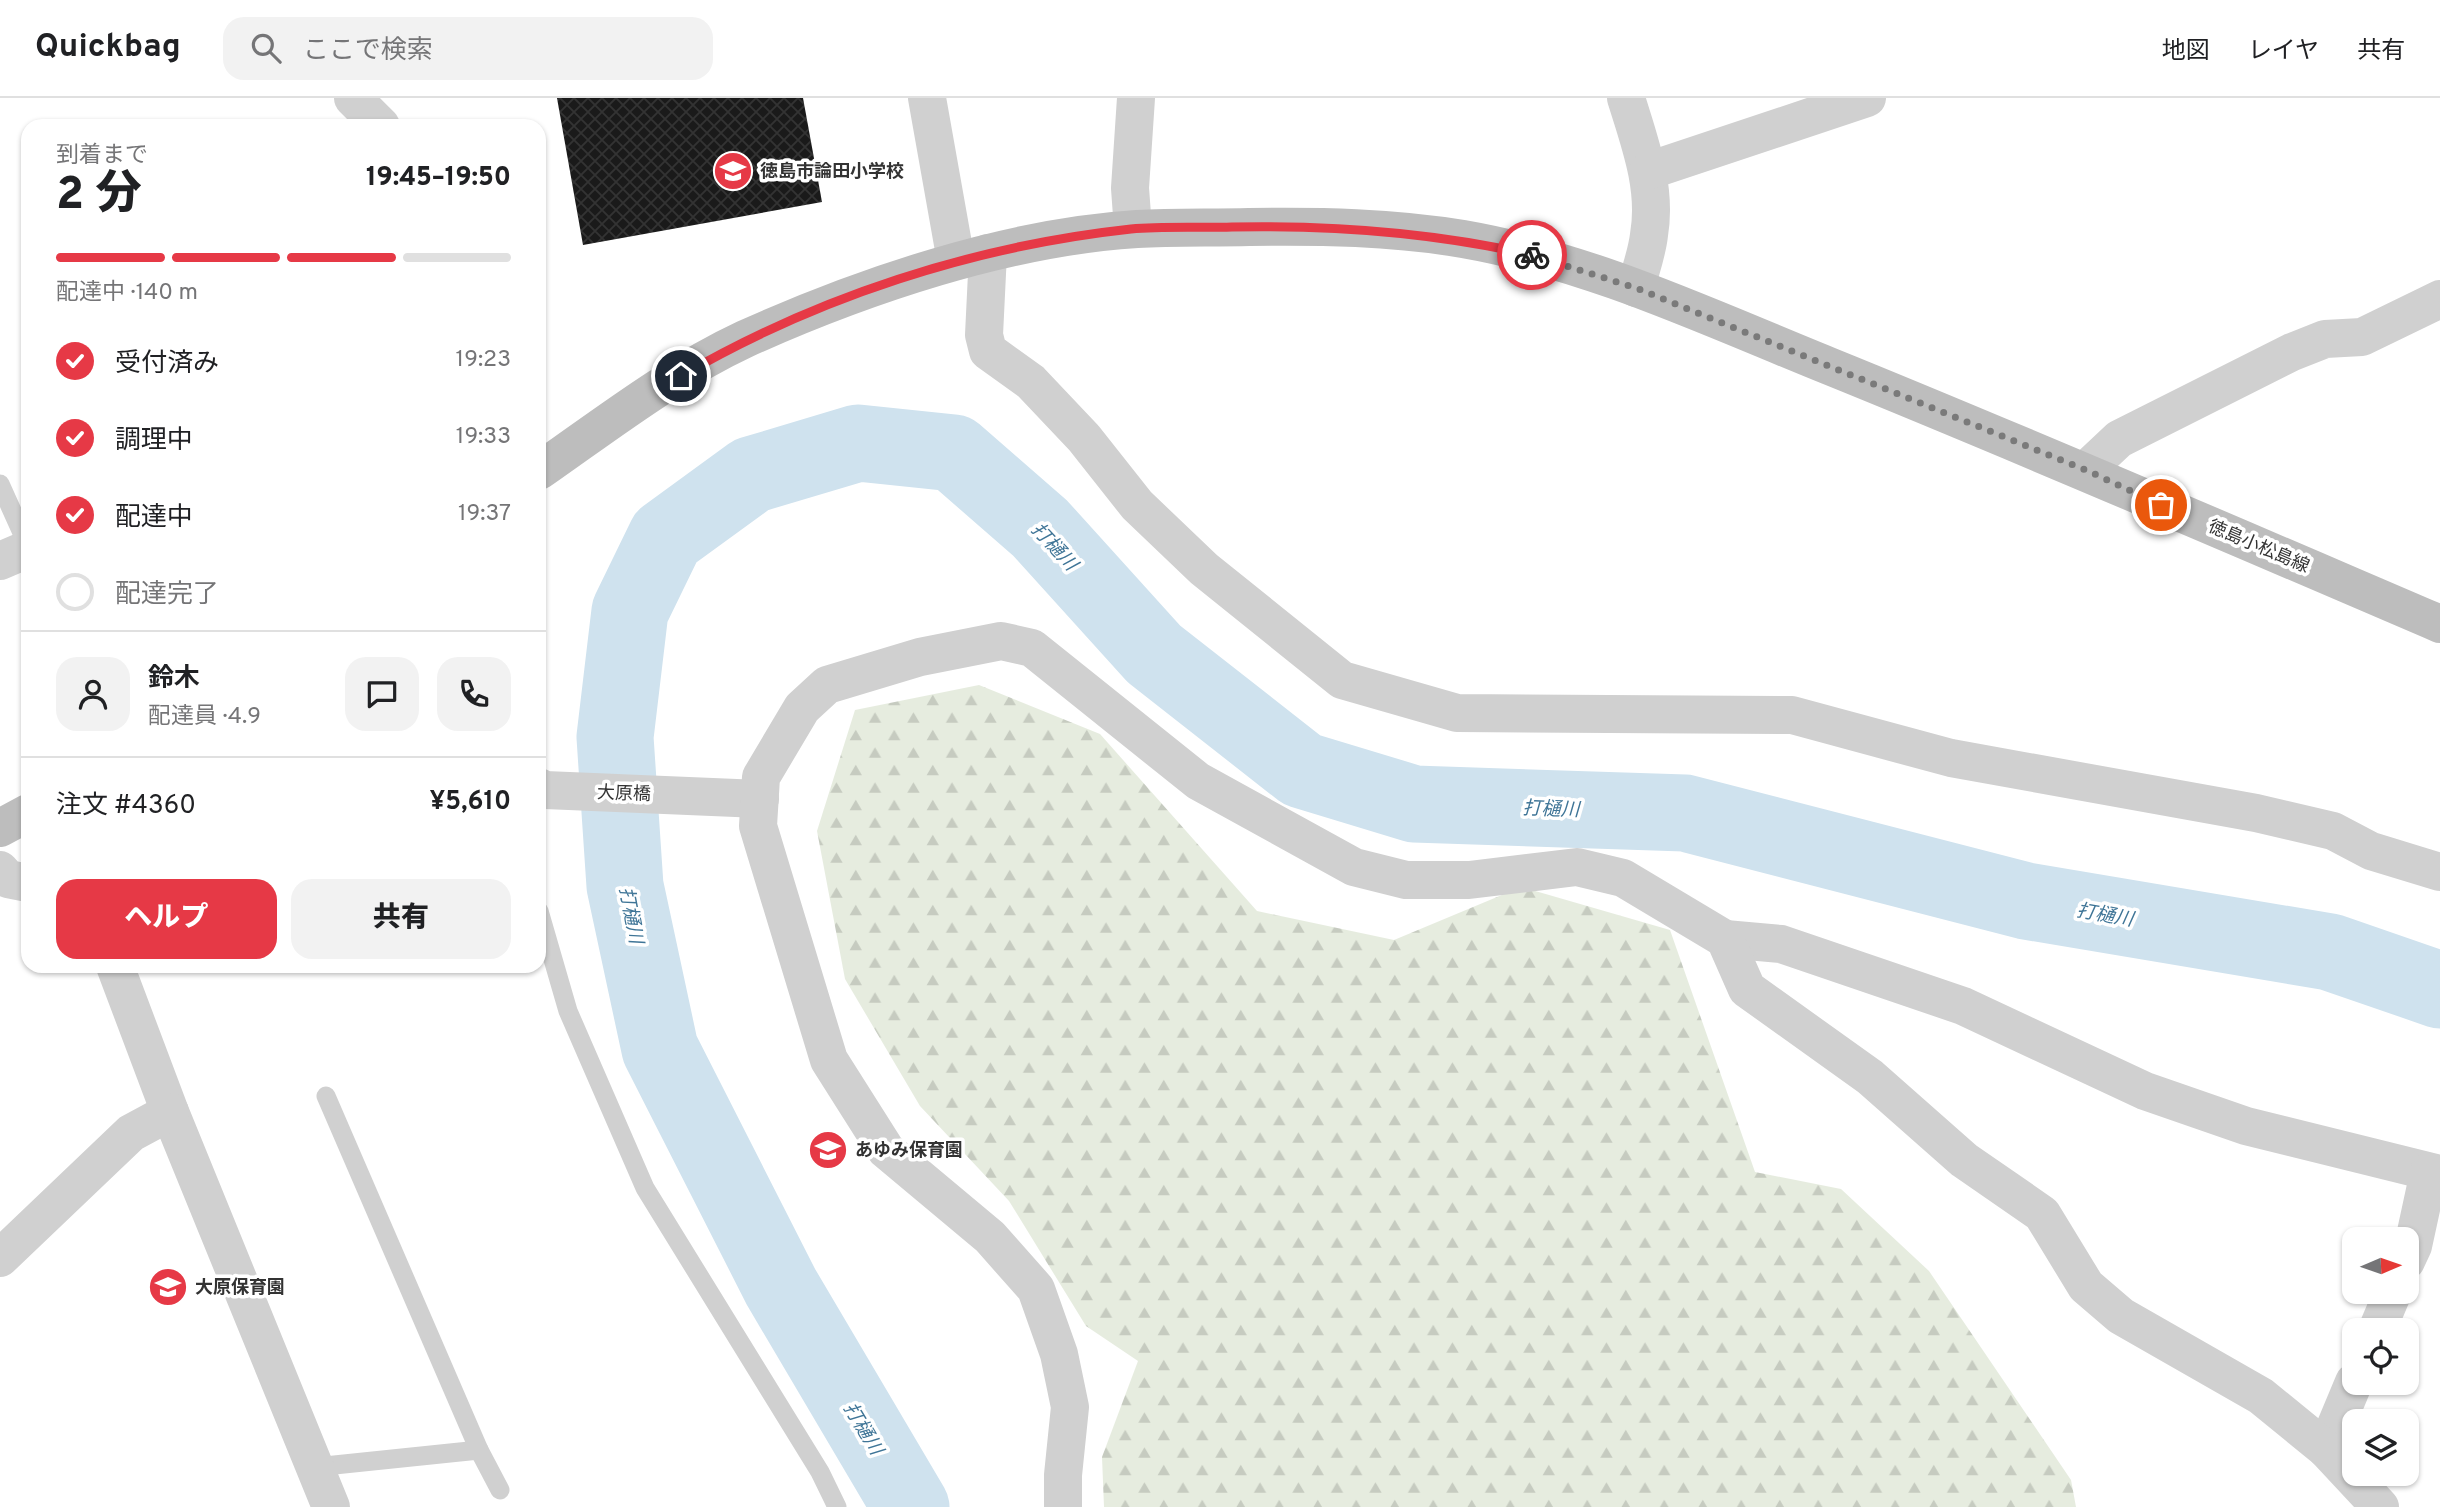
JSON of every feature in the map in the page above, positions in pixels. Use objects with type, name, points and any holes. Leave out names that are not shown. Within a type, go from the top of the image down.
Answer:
[{"type":"main road","name":"徳島小松島線","points":[[546,466],[640,400],[742,341],[871,290],[972,257],[1133,229],[1310,226],[1450,238],[1545,258],[1636,288],[2086,470],[2440,624]]},
{"type":"main road","points":[[0,828],[21,817]]},
{"type":"street","points":[[353,98],[374,119]]},
{"type":"street","points":[[926,98],[972,257],[988,351],[1031,382],[1084,438],[1137,505],[1204,569],[1342,680],[1457,713],[1792,715],[1951,758],[2256,813],[2333,831],[2371,851],[2440,872]]},
{"type":"street","points":[[1133,229],[1130,188],[1136,98]]},
{"type":"street","points":[[1626,98],[1648,171],[1649,235],[1636,288]]},
{"type":"street","points":[[1648,171],[1867,98]]},
{"type":"street","points":[[2086,470],[2119,439],[2292,352],[2325,339],[2362,337],[2440,299]]},
{"type":"street","points":[[0,561],[21,550]]},
{"type":"street","points":[[1063,1507],[1063,1475],[1070,1407],[1059,1354],[1036,1289],[990,1237],[886,1150],[829,1060],[758,826],[761,777],[802,708],[827,685],[920,656],[1000,641],[1032,649],[1198,781],[1354,867],[1406,880],[1469,880],[1577,867],[1622,878],[1725,939],[1781,944],[1963,1006],[2145,1091],[2246,1126],[2435,1173],[2419,1227]]},
{"type":"street","name":"大原橋","points":[[546,788],[760,799]]},
{"type":"street","points":[[0,870],[8,879],[21,882]]},
{"type":"street","points":[[1725,939],[1747,989],[1870,1077],[1964,1160],[2042,1214],[2086,1286],[2121,1316],[2261,1396],[2326,1449],[2380,1507]]},
{"type":"street","points":[[118,973],[170,1112],[331,1507]]},
{"type":"street","points":[[0,1258],[131,1133],[170,1112]]},
{"type":"street","points":[[2326,1449],[2349,1395]]},
{"type":"lane","points":[[0,484],[21,531]]},
{"type":"lane","points":[[546,935],[568,1011],[645,1188],[820,1472],[837,1507]]},
{"type":"lane","points":[[326,1096],[479,1450],[500,1490]]},
{"type":"lane","points":[[315,1467],[479,1450]]},
{"type":"green space","points":[[979,685],[1100,734],[1257,911],[1394,940],[1521,887],[1670,930],[1755,1172],[1841,1189],[1929,1271],[2071,1480],[2076,1507],[1104,1507],[1102,1457],[1138,1361],[1086,1326],[1009,1201],[920,1106],[845,979],[817,831],[855,710]]},
{"type":"building","points":[[557,98],[803,98],[822,202],[583,245]]},
{"type":"waterway","name":"打樋川","points":[[911,1507],[781,1287],[660,1049],[625,886],[615,737],[630,611],[666,537],[751,475],[858,443],[954,453],[1040,528],[1154,654],[1302,770],[1414,804],[1685,813],[2026,901],[2330,952],[2440,990]]},
{"type":"way so far","points":[[1532,255],[1636,288],[2086,470],[2161,505]]},
{"type":"place","name":"徳島市論田小学校","points":[[733,171]]},
{"type":"place","name":"あゆみ保育園","points":[[828,1150]]},
{"type":"place","name":"大原保育園","points":[[168,1287]]},
{"type":"route","points":[[681,376],[742,341],[871,290],[956,261],[988,253],[1133,229],[1310,226],[1384,230],[1463,239],[1532,255]]}]
